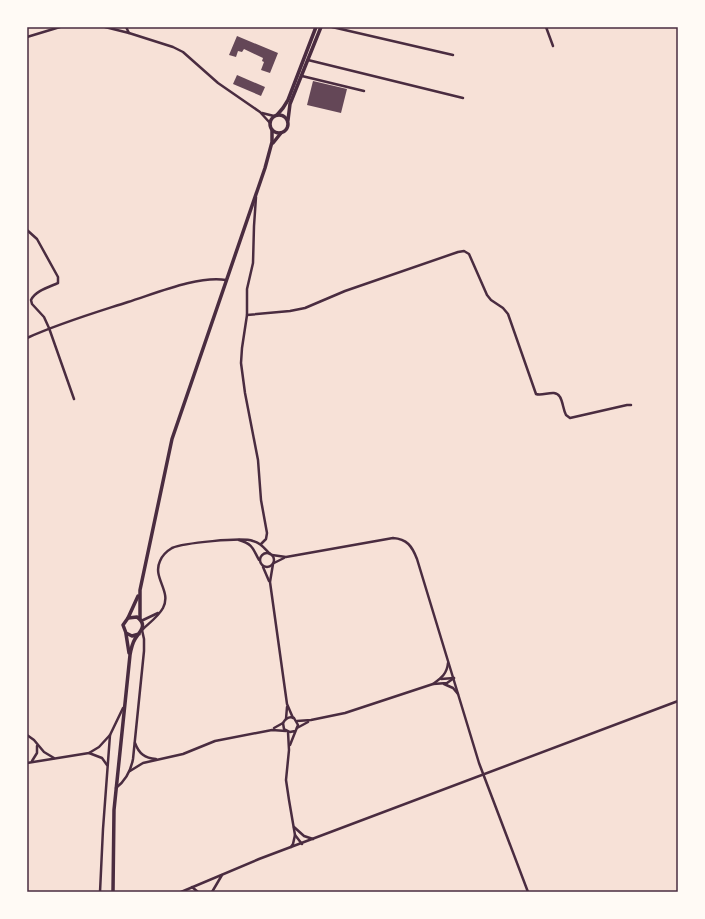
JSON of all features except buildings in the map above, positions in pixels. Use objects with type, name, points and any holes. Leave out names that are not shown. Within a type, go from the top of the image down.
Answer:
[{"type":"main road","points":[[271,148],[272,130],[270,124],[286,103],[316,27]]},
{"type":"main road","points":[[112,891],[114,810],[130,655],[133,644],[141,631],[140,593],[170,445],[271,148],[281,133],[288,128],[290,104],[321,27]]},
{"type":"main road","points":[[276,116],[283,116],[288,120]]},
{"type":"main road","points":[[272,130],[276,133],[281,133]]},
{"type":"main road","points":[[130,655],[123,625],[140,593]]},
{"type":"main road","points":[[128,618],[134,617],[141,620]]},
{"type":"main road","points":[[126,633],[132,636],[141,631]]},
{"type":"street","points":[[27,38],[60,27]]},
{"type":"street","points":[[105,27],[173,47],[183,52],[221,85],[260,112],[270,124]]},
{"type":"street","points":[[126,27],[129,33]]},
{"type":"street","points":[[332,27],[453,55]]},
{"type":"street","points":[[546,27],[553,46]]},
{"type":"street","points":[[308,60],[463,98]]},
{"type":"street","points":[[301,76],[364,91]]},
{"type":"street","points":[[260,112],[276,116]]},
{"type":"street","points":[[256,193],[253,263],[247,291],[247,315],[241,367],[258,463],[261,496],[267,533],[266,539],[261,544]]},
{"type":"street","points":[[27,230],[40,242],[58,279],[58,282],[40,291],[33,296],[31,300],[44,317],[49,328],[74,399]]},
{"type":"street","points":[[247,315],[286,312],[304,308],[345,291],[463,251],[470,256],[487,295],[508,314],[536,394],[540,396],[553,393],[559,395],[566,415],[570,418],[631,405]]},
{"type":"street","points":[[27,338],[49,328],[193,282],[214,279],[226,280]]},
{"type":"street","points":[[263,567],[269,567],[286,557],[390,538],[406,541],[412,548],[416,555],[483,775],[528,892]]},
{"type":"street","points":[[236,539],[247,542],[252,546],[270,582],[287,704],[286,719],[283,723],[272,730]]},
{"type":"street","points":[[116,788],[123,782],[129,772],[133,759],[144,650],[144,639],[141,631],[165,605],[166,597],[158,576],[160,560],[166,552],[172,548],[180,546],[236,539],[249,540],[261,544],[271,554],[274,560],[270,582]]},
{"type":"street","points":[[259,560],[263,554],[286,557]]},
{"type":"street","points":[[141,620],[160,612]]},
{"type":"street","points":[[287,704],[293,718],[297,721],[312,720],[348,712],[433,684],[444,676],[448,668],[447,658]]},
{"type":"street","points":[[441,679],[454,678]]},
{"type":"street","points":[[433,684],[444,684],[454,678]]},
{"type":"street","points":[[444,684],[453,688],[459,697]]},
{"type":"street","points":[[181,892],[242,866],[678,701]]},
{"type":"street","points":[[27,763],[89,753],[101,746],[110,735],[125,702]]},
{"type":"street","points":[[286,719],[293,718]]},
{"type":"street","points":[[129,772],[141,764],[186,753],[215,741],[272,730],[296,730],[312,720]]},
{"type":"street","points":[[289,750],[298,724],[297,721]]},
{"type":"street","points":[[283,723],[283,727],[287,731],[289,750],[286,780],[288,800],[295,835],[294,842],[290,848]]},
{"type":"street","points":[[27,735],[32,737],[44,752],[54,758]]},
{"type":"street","points":[[100,892],[110,735]]},
{"type":"street","points":[[32,762],[37,753],[36,742]]},
{"type":"street","points":[[134,742],[144,756],[153,759],[161,759]]},
{"type":"street","points":[[89,753],[102,758],[108,766]]},
{"type":"street","points":[[294,827],[306,838],[313,839]]},
{"type":"street","points":[[300,833],[302,844]]},
{"type":"street","points":[[295,835],[302,844]]},
{"type":"street","points":[[212,892],[222,875]]},
{"type":"street","points":[[192,887],[198,892]]}]
